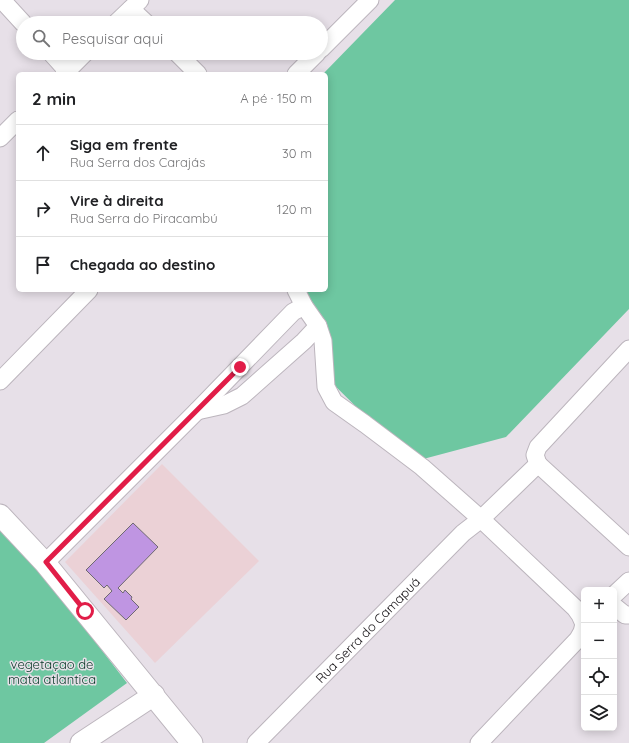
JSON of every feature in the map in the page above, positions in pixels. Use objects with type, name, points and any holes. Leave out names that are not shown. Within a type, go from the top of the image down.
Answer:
[{"type":"street","points":[[2,0],[17,16]]},
{"type":"street","points":[[328,42],[370,0]]},
{"type":"street","points":[[123,16],[136,4],[142,16]]},
{"type":"street","points":[[57,60],[66,72]]},
{"type":"street","points":[[68,72],[79,60]]},
{"type":"street","points":[[184,60],[196,72]]},
{"type":"street","points":[[298,72],[310,60]]},
{"type":"street","points":[[0,138],[16,122]]},
{"type":"street","points":[[0,382],[87,292]]},
{"type":"street","points":[[296,292],[299,309],[318,326],[323,341],[326,387],[334,402],[422,467],[481,518],[575,608],[584,623]]},
{"type":"street","points":[[46,562],[299,309]]},
{"type":"street","points":[[197,411],[224,405],[242,396],[304,341],[318,326]]},
{"type":"street","points":[[629,349],[538,447],[535,455],[538,464],[629,547]]},
{"type":"street","name":"Rua Serra do Camapuá","points":[[256,743],[463,533],[538,464]]},
{"type":"street","points":[[0,515],[46,562],[192,743]]},
{"type":"street","points":[[617,592],[629,581]]},
{"type":"street","points":[[479,743],[578,639],[581,634]]},
{"type":"street","points":[[82,743],[154,695]]},
{"type":"shaded area","points":[[162,464],[259,561],[155,663],[65,562]]},
{"type":"green space","points":[[395,0],[629,0],[629,309],[506,437],[412,462],[323,374],[307,292],[328,292],[328,72],[325,72]]},
{"type":"green space","name":"vegetaçao de mata atlantica","points":[[0,527],[30,557],[127,683],[44,743],[0,743]]},
{"type":"building","points":[[133,523],[158,547],[118,588],[123,593],[125,590],[139,607],[126,620],[104,599],[112,591],[107,585],[104,588],[86,570]]},
{"type":"route","points":[[85,611],[46,562],[240,367]]}]
